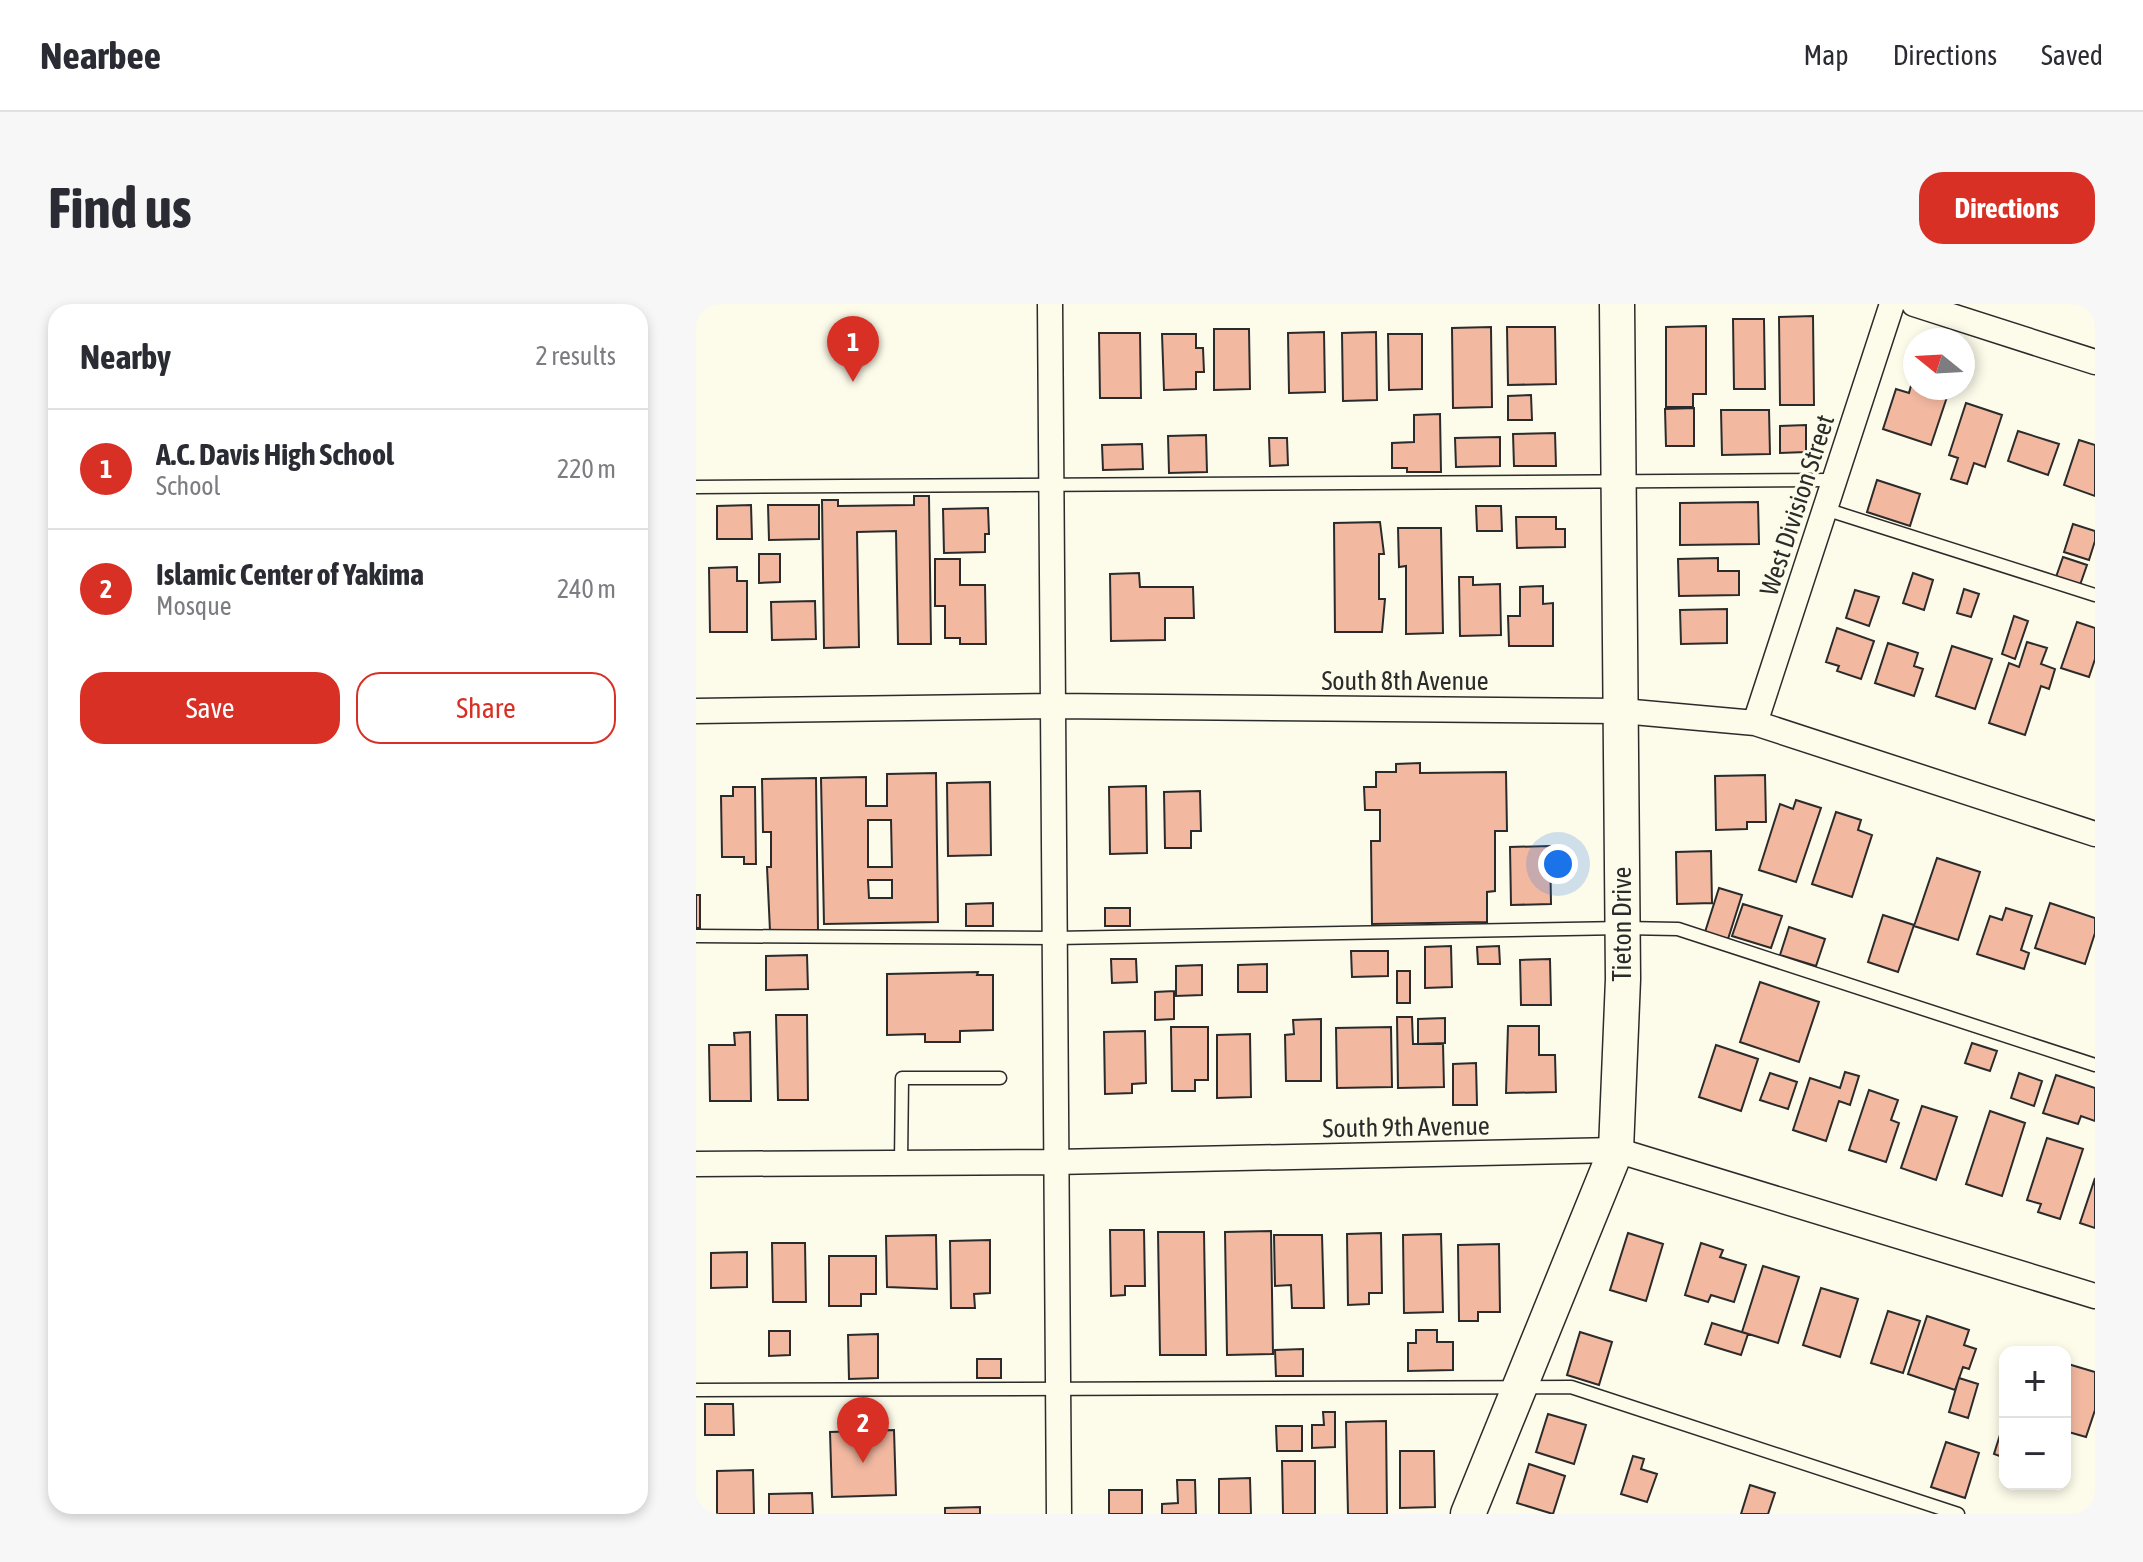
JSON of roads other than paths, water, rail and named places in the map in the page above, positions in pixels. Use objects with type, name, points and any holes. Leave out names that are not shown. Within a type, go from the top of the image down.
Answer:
[{"type":"main road","name":"Tieton Drive","points":[[1468,1514],[1616,1150],[1623,979],[1617,304]]},
{"type":"street","points":[[1050,304],[1059,1514]]},
{"type":"street","name":"West Division Street","points":[[1755,723],[1892,304]]},
{"type":"street","points":[[1914,304],[2095,362]]},
{"type":"street","name":"South 8th Avenue","points":[[696,711],[1053,706],[1622,711],[1755,723],[2095,834]]},
{"type":"street","name":"South 9th Avenue","points":[[696,1164],[1056,1162],[1616,1150],[2095,1296]]},
{"type":"lane","points":[[696,487],[1835,480]]},
{"type":"lane","points":[[1825,509],[2095,595]]},
{"type":"lane","points":[[696,936],[1055,938],[1678,929],[2095,1065]]},
{"type":"lane","points":[[901,1163],[902,1078],[1000,1078]]},
{"type":"lane","points":[[696,1390],[1571,1387],[1958,1514]]},
{"type":"place","name":"A.C. Davis High School","points":[[853,382]]},
{"type":"place","name":"Islamic Center of Yakima","points":[[863,1463]]}]
